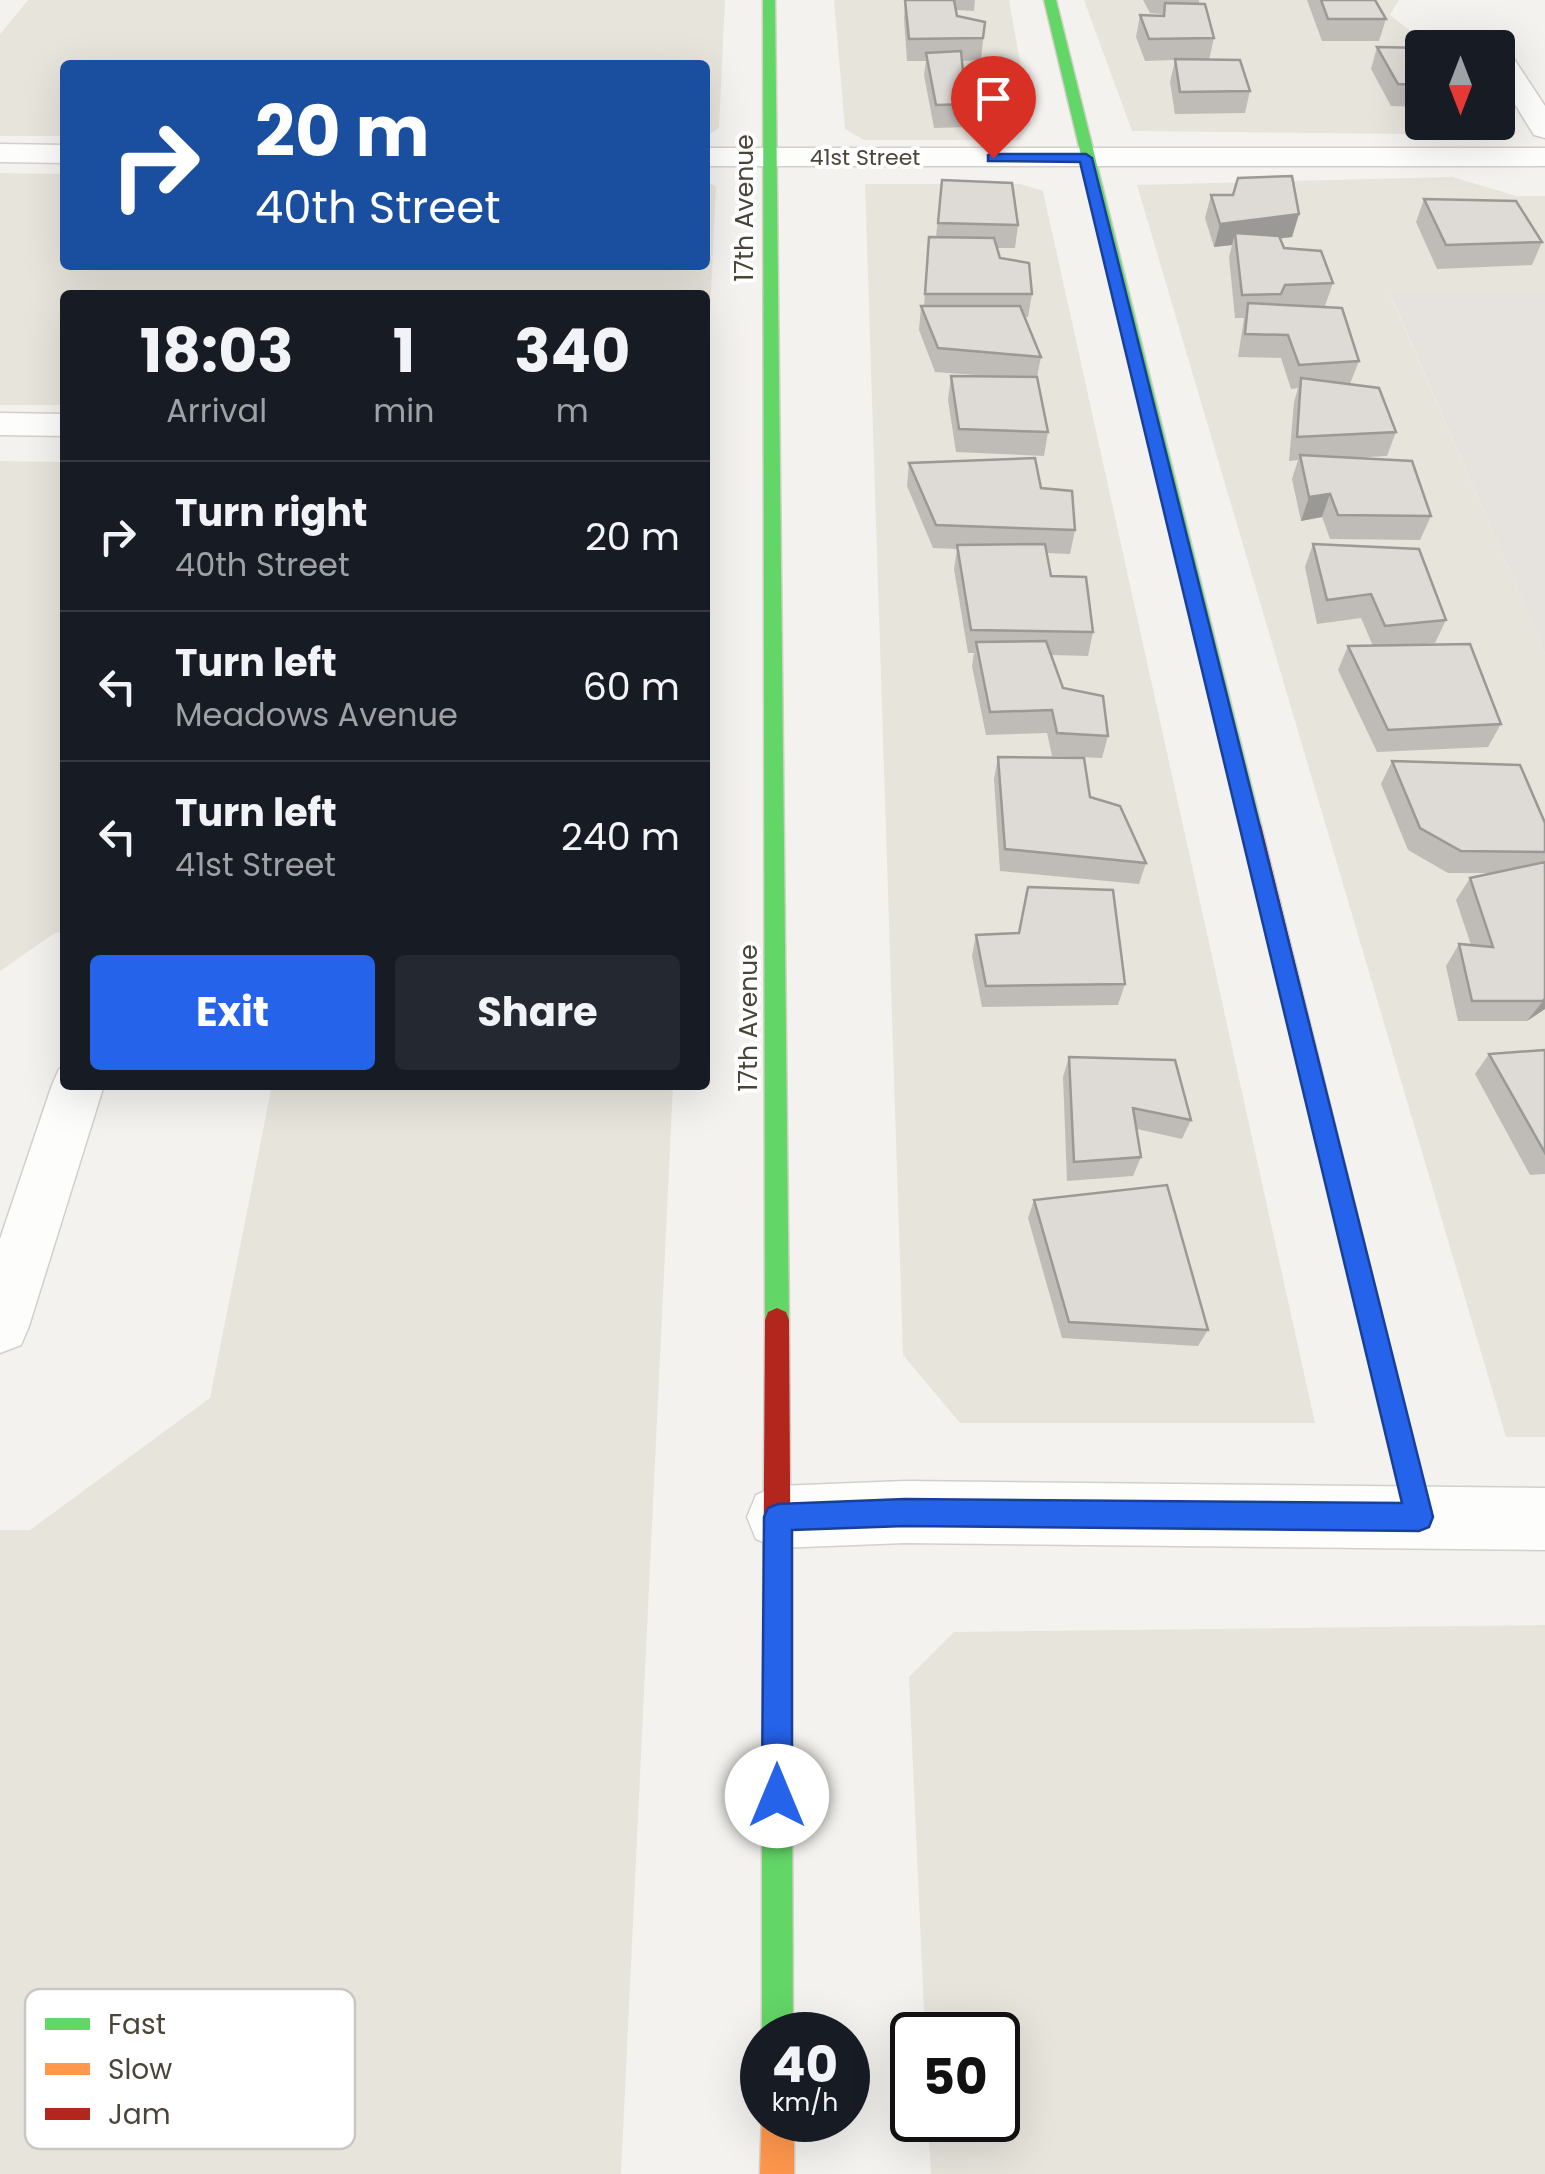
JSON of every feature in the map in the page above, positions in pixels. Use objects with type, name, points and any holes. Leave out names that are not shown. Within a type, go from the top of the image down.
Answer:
[{"type":"main road","name":"17th Avenue","points":[[769,0],[777,2012]]},
{"type":"main road","points":[[1050,0],[1419,1517]]},
{"type":"main road","points":[[776,2174],[777,2142]]},
{"type":"street","points":[[1515,83],[1545,129]]},
{"type":"street","points":[[0,153],[60,154]]},
{"type":"street","name":"41st Street","points":[[710,157],[1545,157]]},
{"type":"street","points":[[0,424],[60,425]]},
{"type":"street","points":[[0,1326],[76,1090]]},
{"type":"street","points":[[778,1517],[905,1512],[1545,1519]]},
{"type":"shaded area","points":[[28,0],[725,0],[719,128],[710,134],[710,60],[60,60],[60,136],[0,136],[0,34]]},
{"type":"shaded area","points":[[834,0],[1009,0],[1031,124],[1019,140],[864,140],[845,129]]},
{"type":"shaded area","points":[[1084,0],[1399,0],[1390,15],[1409,30],[1405,30],[1405,134],[1132,131]]},
{"type":"shaded area","points":[[0,173],[60,174],[60,270],[710,270],[710,183],[716,187],[710,314],[710,290],[60,290],[60,405],[0,405]]},
{"type":"shaded area","points":[[1452,177],[1517,196],[1545,196],[1545,292],[1389,292],[1545,654],[1545,1437],[1506,1437],[1137,185]]},
{"type":"shaded area","points":[[865,184],[1020,184],[1043,191],[1315,1423],[960,1423],[903,1355]]},
{"type":"shaded area","points":[[1389,291],[1545,292],[1545,654]]},
{"type":"shaded area","points":[[0,461],[60,462],[60,932],[0,971]]},
{"type":"shaded area","points":[[271,1090],[673,1090],[621,2174],[0,2174],[0,1530],[30,1530],[210,1398]]},
{"type":"shaded area","points":[[1545,1625],[1545,2174],[931,2174],[929,2142],[1020,2142],[1020,2012],[924,2012],[909,1677],[954,1632]]},
{"type":"building","points":[[905,0],[954,0],[957,16],[985,22],[983,38],[909,39]]},
{"type":"building","points":[[1321,0],[1375,0],[1386,19],[1328,19]]},
{"type":"building","points":[[1165,3],[1205,4],[1214,38],[1149,39],[1140,15],[1164,16]]},
{"type":"building","points":[[1377,47],[1405,48],[1405,84],[1398,84]]},
{"type":"building","points":[[961,51],[964,82],[1001,86],[1006,103],[936,105],[926,53]]},
{"type":"building","points":[[1175,59],[1240,60],[1250,91],[1180,92]]},
{"type":"building","points":[[1292,176],[1299,214],[1220,224],[1211,195],[1233,195],[1238,178]]},
{"type":"building","points":[[942,180],[1012,183],[1018,225],[938,223]]},
{"type":"building","points":[[1424,199],[1516,201],[1542,242],[1446,245]]},
{"type":"building","points":[[1235,233],[1279,236],[1284,248],[1321,251],[1333,283],[1285,285],[1281,294],[1242,295]]},
{"type":"building","points":[[929,237],[994,238],[1000,258],[1029,263],[1032,294],[925,294]]},
{"type":"building","points":[[1248,303],[1342,308],[1359,361],[1299,365],[1288,335],[1245,334]]},
{"type":"building","points":[[921,306],[1020,306],[1041,357],[938,348]]},
{"type":"building","points":[[951,376],[1037,377],[1048,432],[959,429]]},
{"type":"building","points":[[1301,378],[1379,388],[1396,432],[1297,437]]},
{"type":"building","points":[[1300,455],[1412,461],[1431,516],[1338,515],[1330,494],[1309,497]]},
{"type":"building","points":[[1035,458],[1041,488],[1072,491],[1075,530],[936,525],[909,463]]},
{"type":"building","points":[[1045,544],[1051,576],[1086,577],[1093,632],[971,630],[957,545]]},
{"type":"building","points":[[1313,544],[1419,549],[1446,620],[1385,626],[1371,594],[1327,600]]},
{"type":"building","points":[[1046,641],[1063,688],[1103,696],[1108,736],[1057,733],[1052,710],[990,712],[976,642]]},
{"type":"building","points":[[1470,644],[1501,724],[1388,730],[1348,646]]},
{"type":"building","points":[[998,757],[1084,758],[1090,797],[1120,806],[1146,863],[1005,849]]},
{"type":"building","points":[[1392,761],[1520,765],[1545,823],[1545,852],[1461,851],[1420,828]]},
{"type":"building","points":[[1545,862],[1545,999],[1472,1001],[1459,944],[1493,947],[1470,878]]},
{"type":"building","points":[[1028,887],[1113,890],[1125,984],[986,986],[976,935],[1019,933]]},
{"type":"building","points":[[1545,1050],[1545,1153],[1489,1054]]},
{"type":"building","points":[[1069,1057],[1175,1060],[1191,1120],[1133,1108],[1141,1157],[1074,1162]]},
{"type":"building","points":[[1167,1185],[1208,1330],[1069,1322],[1034,1200]]},
{"type":"traffic: fast","points":[[769,0],[777,1320]]},
{"type":"traffic: fast","points":[[1050,0],[1251,825]]},
{"type":"traffic: fast","points":[[1365,1295],[1419,1517]]},
{"type":"traffic: fast","points":[[777,1793],[777,2012]]},
{"type":"traffic: slow","points":[[777,2142],[777,2174]]},
{"type":"traffic: jam","points":[[1251,825],[1365,1295]]},
{"type":"traffic: jam","points":[[777,1320],[777,1793]]},
{"type":"route","points":[[777,1796],[778,1517],[905,1512],[1419,1517],[1086,158],[993,158]]}]
